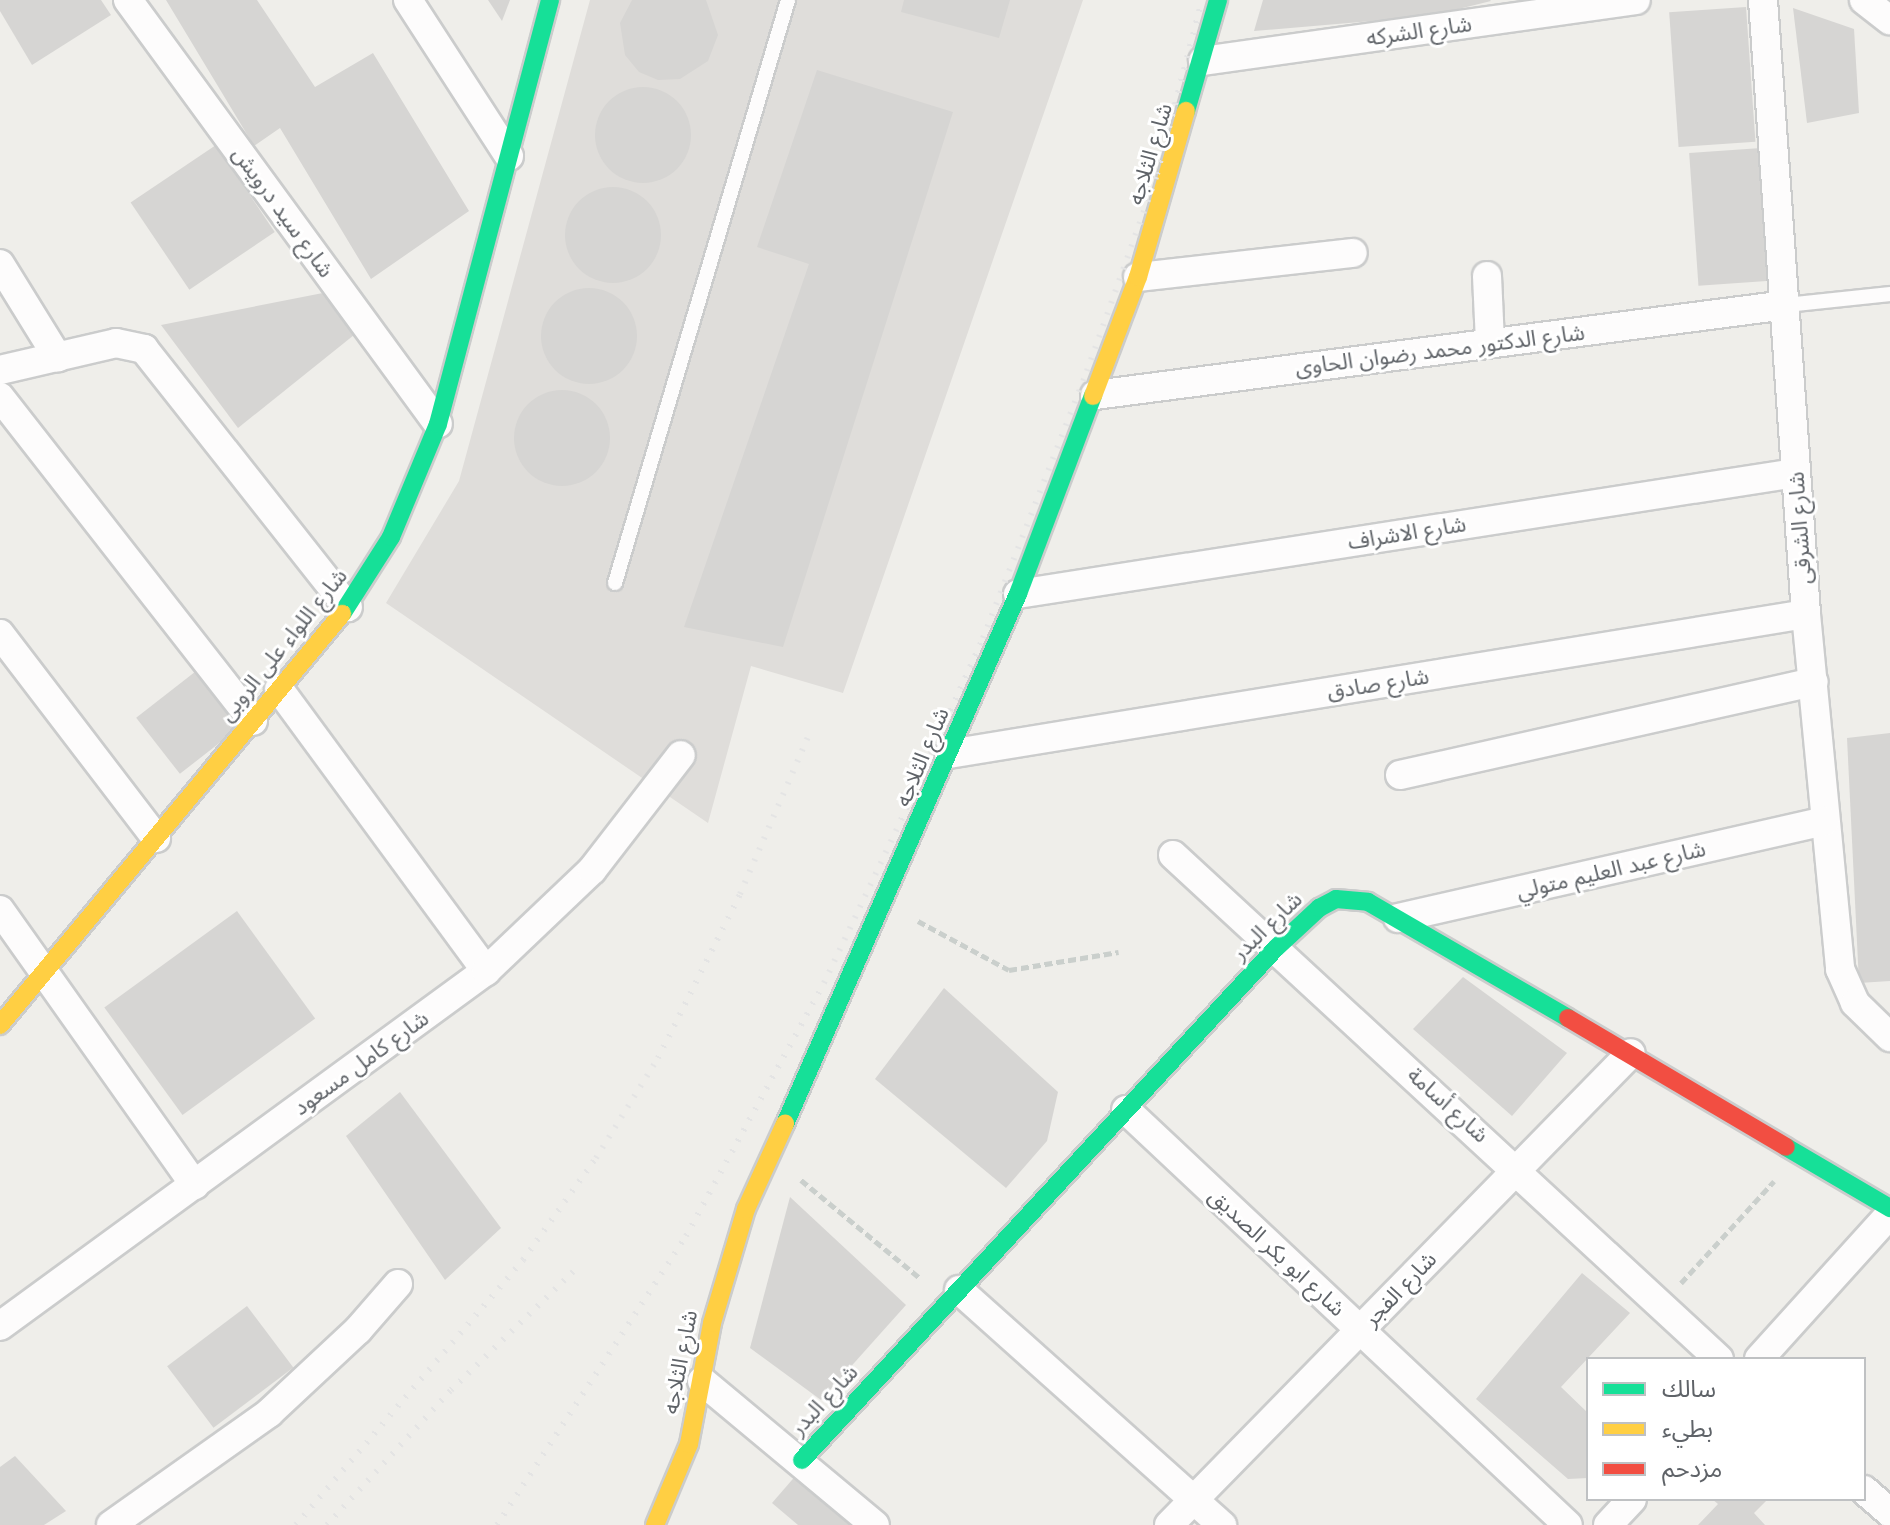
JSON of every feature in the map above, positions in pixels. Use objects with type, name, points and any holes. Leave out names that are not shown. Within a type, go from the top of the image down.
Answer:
[{"type":"street","name":"شارع سيد درويش","points":[[128,0],[438,424]]},
{"type":"street","points":[[408,0],[509,156]]},
{"type":"street","name":"شارع اللواء على الروبى","points":[[0,1025],[348,607],[391,537],[438,424],[550,0]]},
{"type":"street","name":"شارع الثلاجه","points":[[655,1525],[679,1476],[727,1265],[769,1155],[885,903],[1018,594],[1138,277],[1203,61],[1218,0]]},
{"type":"street","name":"شارع الشركه","points":[[1203,61],[1538,7],[1636,0]]},
{"type":"street","name":"شارع الشرقى","points":[[1763,0],[1806,614],[1840,969],[1855,1003],[1890,1037]]},
{"type":"street","points":[[1864,0],[1890,20]]},
{"type":"street","points":[[1138,277],[1353,253]]},
{"type":"street","points":[[0,264],[58,358]]},
{"type":"street","points":[[1487,276],[1490,343]]},
{"type":"street","name":"شارع الدكتور محمد رضوان الحاوى","points":[[1095,395],[1786,305]]},
{"type":"street","points":[[0,370],[116,343],[135,345],[153,355],[348,607]]},
{"type":"street","points":[[0,397],[253,721]]},
{"type":"street","name":"شارع الاشراف","points":[[1018,594],[1795,473]]},
{"type":"street","name":"شارع صادق","points":[[949,754],[1806,614]]},
{"type":"street","points":[[0,634],[156,838]]},
{"type":"street","points":[[1400,775],[1814,682]]},
{"type":"street","points":[[279,689],[486,971]]},
{"type":"street","name":"شارع كامل مسعود","points":[[0,1326],[486,971],[592,870],[681,755]]},
{"type":"street","name":"شارع عبد العليم متولي","points":[[1398,918],[1825,821]]},
{"type":"street","name":"شارع أسامة","points":[[1173,855],[1518,1169],[1717,1357]]},
{"type":"street","name":"شارع البدر","points":[[802,1460],[1276,948],[1319,908],[1336,899],[1368,902],[1398,918],[1631,1053],[1890,1211]]},
{"type":"street","points":[[0,910],[195,1185]]},
{"type":"street","name":"شارع الفجر","points":[[1169,1525],[1631,1053]]},
{"type":"street","name":"شارع ابو بكر الصديق","points":[[1126,1110],[1568,1525]]},
{"type":"street","points":[[1761,1357],[1890,1211]]},
{"type":"street","points":[[111,1525],[269,1413],[358,1330],[398,1284]]},
{"type":"street","points":[[954,1296],[1222,1525]]},
{"type":"street","points":[[702,1381],[802,1460],[875,1525]]},
{"type":"street","points":[[1866,1492],[1890,1513]]},
{"type":"street","points":[[1608,1525],[1630,1501]]},
{"type":"lane","points":[[615,583],[788,0]]},
{"type":"lane","points":[[1786,305],[1890,294]]},
{"type":"path","points":[[885,903],[1009,970],[1119,952]]},
{"type":"path","points":[[769,1155],[954,1296]]},
{"type":"path","points":[[1661,1305],[1798,1155]]},
{"type":"shaded area","points":[[590,0],[1083,0],[843,693],[751,666],[708,823],[386,603],[459,481]]},
{"type":"building","points":[[0,0],[101,0],[111,15],[32,65],[0,11]]},
{"type":"building","points":[[166,0],[257,0],[315,87],[373,53],[469,211],[371,279],[280,128],[254,146]]},
{"type":"building","points":[[488,0],[510,0],[502,21]]},
{"type":"building","points":[[632,0],[706,0],[718,35],[708,61],[680,79],[658,80],[639,72],[625,55],[620,23]]},
{"type":"building","points":[[904,0],[1010,0],[999,38],[901,12]]},
{"type":"building","points":[[1263,0],[1491,1],[1430,16],[1254,31]]},
{"type":"building","points":[[1746,7],[1755,142],[1679,147],[1669,12]]},
{"type":"building","points":[[1793,8],[1854,29],[1859,113],[1807,123]]},
{"type":"building","points":[[817,70],[953,112],[783,647],[684,627],[809,264],[757,247]]},
{"type":"building","points":[[643,87],[661,90],[677,101],[688,117],[691,135],[688,153],[677,169],[661,180],[643,183],[625,180],[609,169],[598,153],[595,135],[598,117],[609,101],[625,90]]},
{"type":"building","points":[[216,145],[275,232],[189,290],[131,203]]},
{"type":"building","points":[[1761,148],[1770,281],[1698,286],[1689,153]]},
{"type":"building","points":[[613,187],[632,190],[647,201],[658,216],[661,235],[658,254],[647,269],[632,280],[613,283],[594,280],[579,269],[568,254],[565,235],[568,216],[579,201],[594,190]]},
{"type":"building","points":[[589,288],[607,291],[623,302],[634,318],[637,336],[634,354],[623,370],[607,381],[589,384],[571,381],[555,370],[544,354],[541,336],[544,318],[555,302],[571,291]]},
{"type":"building","points":[[328,292],[354,335],[238,428],[161,325]]},
{"type":"building","points":[[562,390],[581,393],[596,404],[607,419],[610,438],[607,457],[596,472],[581,483],[562,486],[543,483],[528,472],[517,457],[514,438],[517,419],[528,404],[543,393]]},
{"type":"building","points":[[200,668],[244,724],[180,774],[136,718]]},
{"type":"building","points":[[1890,733],[1890,981],[1859,983],[1847,738]]},
{"type":"building","points":[[237,911],[315,1019],[182,1115],[104,1007]]},
{"type":"building","points":[[1463,977],[1567,1053],[1512,1116],[1413,1029]]},
{"type":"building","points":[[944,988],[1058,1092],[1047,1141],[1006,1188],[875,1079]]},
{"type":"building","points":[[400,1092],[501,1228],[445,1280],[346,1136]]},
{"type":"building","points":[[790,1197],[906,1305],[821,1400],[750,1348]]},
{"type":"building","points":[[1582,1273],[1630,1313],[1561,1387],[1586,1411],[1586,1478],[1568,1479],[1476,1399]]},
{"type":"building","points":[[247,1306],[293,1367],[213,1428],[167,1366]]},
{"type":"building","points":[[15,1456],[66,1511],[44,1525],[0,1525],[0,1467]]},
{"type":"building","points":[[798,1473],[856,1525],[798,1525],[772,1503]]},
{"type":"building","points":[[1714,1501],[1766,1501],[1754,1513],[1765,1525],[1698,1525],[1718,1504]]},
{"type":"railway","points":[[497,1525],[686,1236],[824,983],[901,820],[983,638],[1087,371],[1157,174],[1202,0]]},
{"type":"railway","points":[[296,1525],[523,1260],[596,1158],[658,1058],[740,894],[810,732]]},
{"type":"railway","points":[[327,1525],[451,1390],[575,1270]]},
{"type":"traffic: fast","points":[[342,614],[391,537],[438,424],[550,0]]},
{"type":"traffic: fast","points":[[1186,111],[1218,0]]},
{"type":"traffic: fast","points":[[785,1124],[1018,594],[1093,396]]},
{"type":"traffic: fast","points":[[802,1460],[1276,948],[1319,908],[1336,899],[1368,902],[1568,1018]]},
{"type":"traffic: fast","points":[[1786,1147],[1890,1208]]},
{"type":"traffic: slow","points":[[1093,396],[1138,277],[1186,111]]},
{"type":"traffic: slow","points":[[0,1025],[342,614]]},
{"type":"traffic: slow","points":[[655,1525],[689,1444],[712,1323],[746,1209],[785,1124]]},
{"type":"traffic: jam","points":[[1568,1018],[1786,1147]]}]
